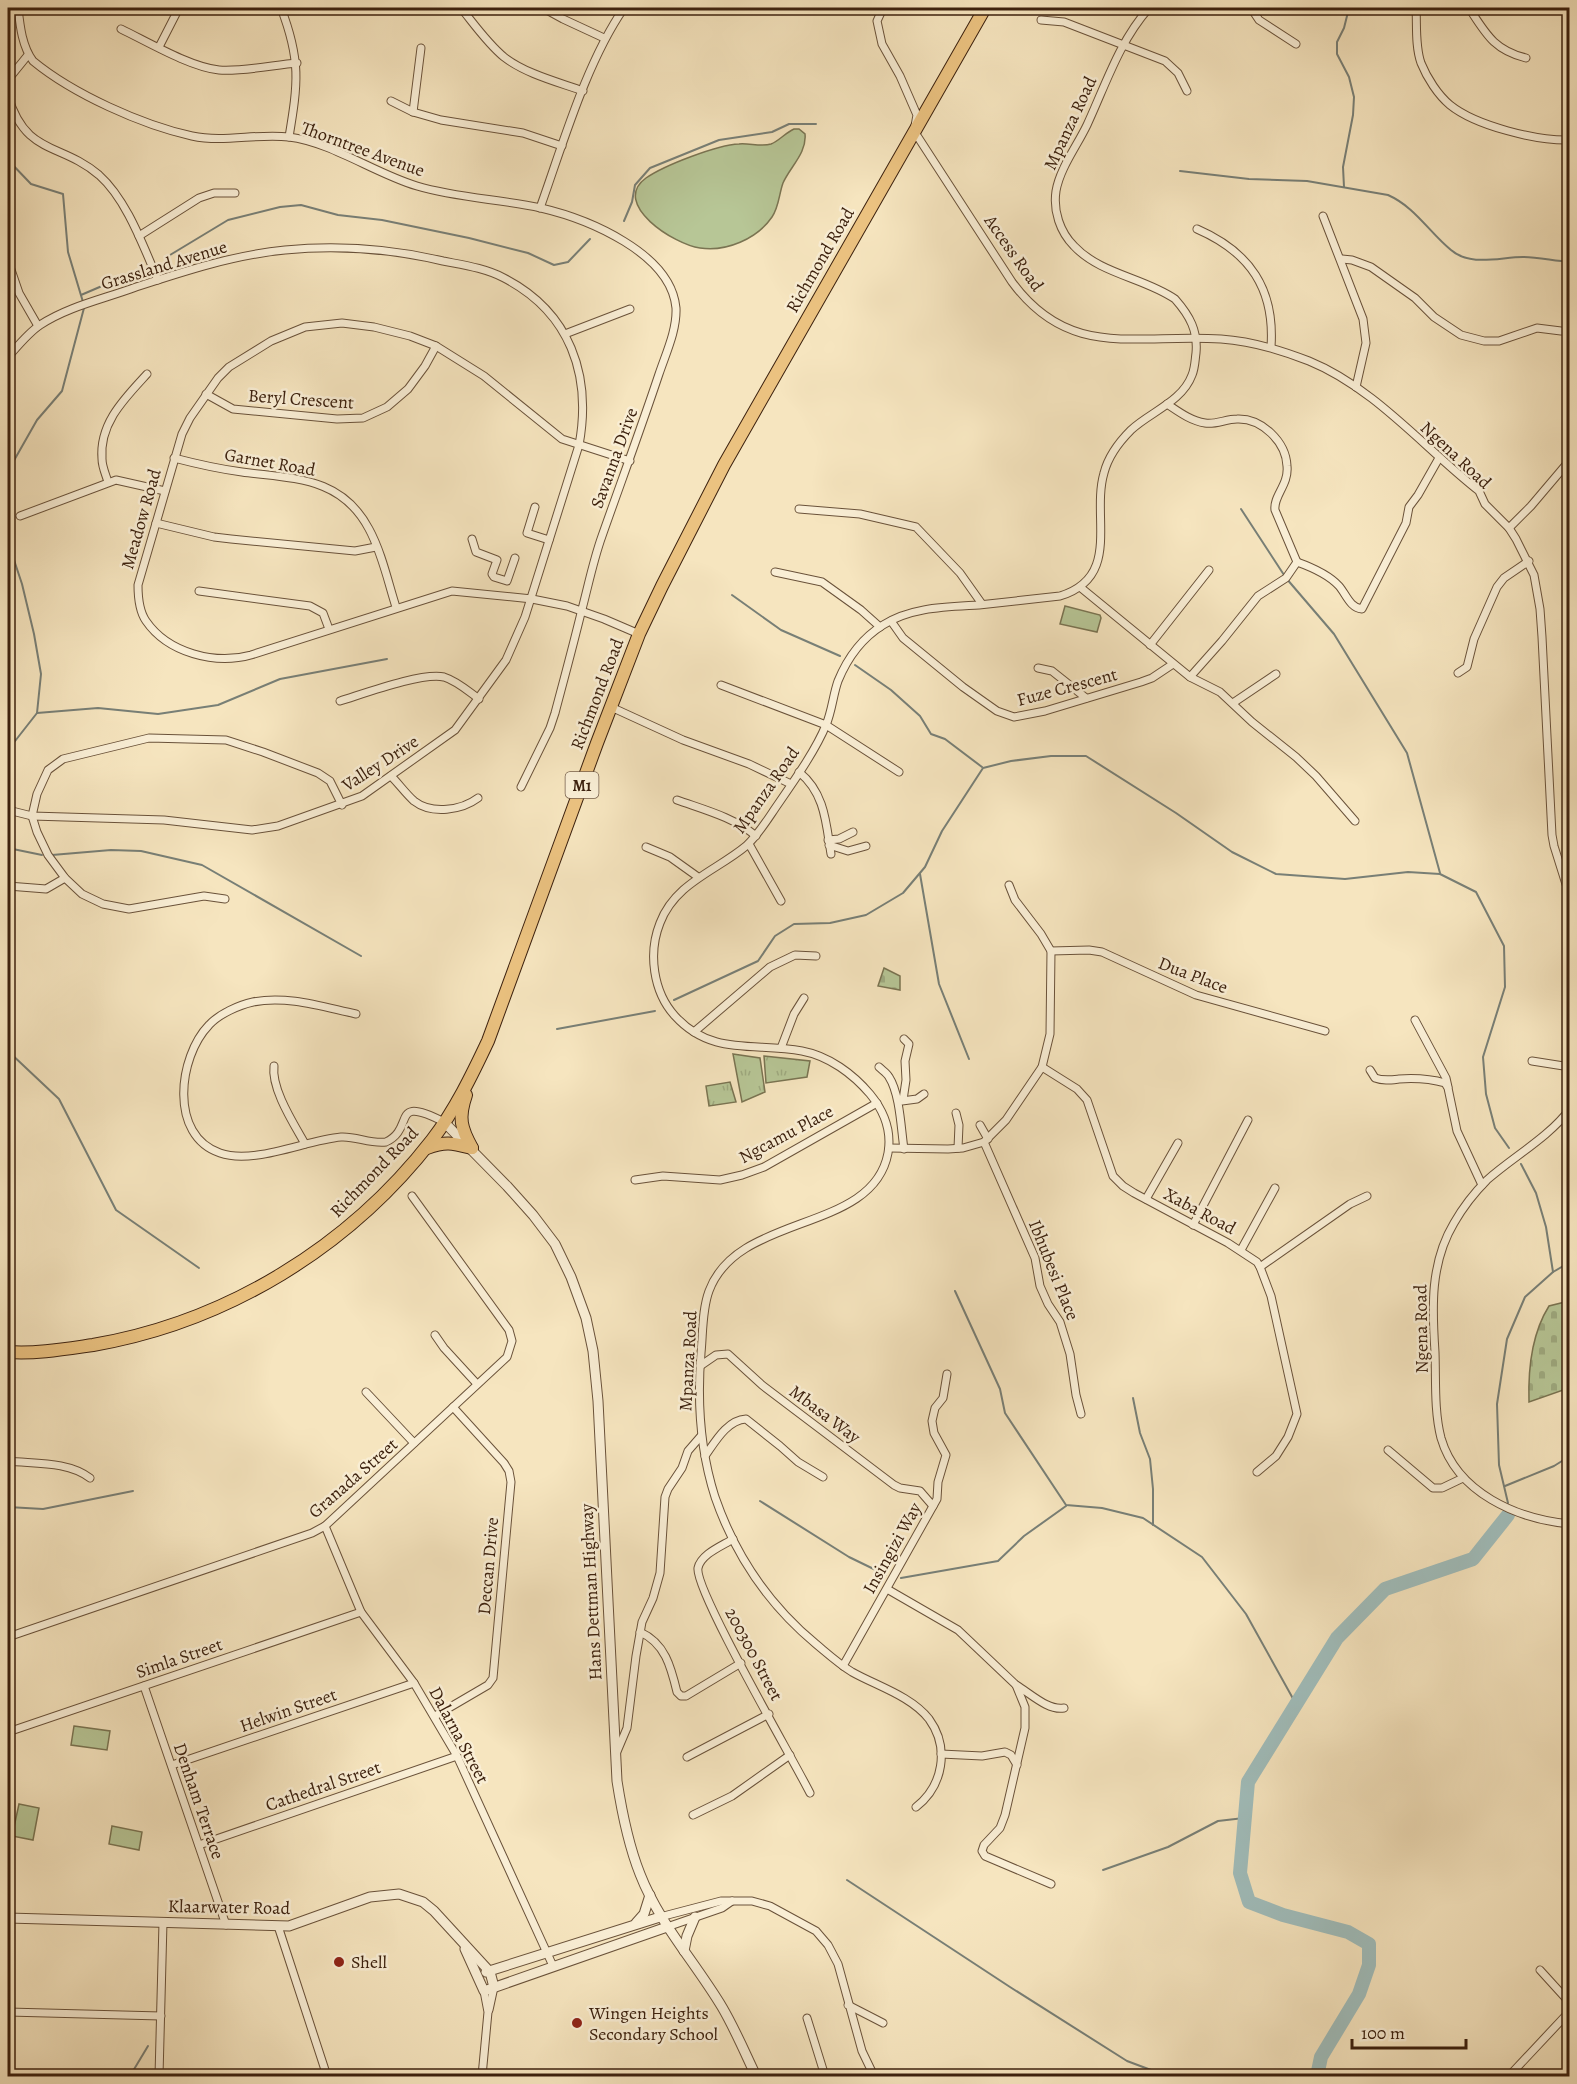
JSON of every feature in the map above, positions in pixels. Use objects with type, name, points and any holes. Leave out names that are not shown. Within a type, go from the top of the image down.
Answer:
[{"type":"highway","name":"Richmond Road","points":[[8,1352],[63,1350],[126,1339],[196,1317],[248,1293],[306,1259],[341,1233],[375,1202],[424,1149],[444,1122],[474,1072],[488,1041],[610,707],[639,634],[690,529],[724,465],[986,8]]},
{"type":"highway","points":[[472,1148],[462,1128],[460,1110],[474,1072]]},
{"type":"highway","points":[[424,1149],[442,1142],[472,1148]]},
{"type":"street","points":[[8,86],[11,76],[28,55],[22,38],[18,8]]},
{"type":"street","points":[[159,47],[179,8]]},
{"type":"street","points":[[281,8],[294,46],[297,63],[297,85],[289,137]]},
{"type":"street","points":[[461,8],[506,59],[525,69],[583,91]]},
{"type":"street","points":[[543,8],[604,38]]},
{"type":"street","points":[[540,208],[604,38],[624,8]]},
{"type":"street","points":[[883,8],[878,21],[882,44],[900,76],[917,115],[914,131]]},
{"type":"street","name":"Mpanza Road","points":[[1149,8],[1122,45],[1089,121],[1064,168],[1056,191],[1056,210],[1063,231],[1081,253],[1175,299],[1184,309],[1198,338]]},
{"type":"street","points":[[1251,8],[1259,20],[1296,44]]},
{"type":"street","points":[[1416,8],[1420,61],[1434,87],[1450,105],[1471,117],[1502,129],[1549,141],[1569,140]]},
{"type":"street","points":[[1469,8],[1483,30],[1503,51],[1526,58]]},
{"type":"street","points":[[1041,20],[1064,22],[1168,63],[1178,73],[1187,91]]},
{"type":"street","points":[[121,28],[190,62],[219,70],[297,63]]},
{"type":"street","points":[[413,112],[421,48]]},
{"type":"street","name":"Thorntree Avenue","points":[[28,55],[39,65],[82,92],[120,112],[158,126],[206,138],[289,137],[303,140],[420,187],[540,208]]},
{"type":"street","points":[[8,96],[13,115],[26,133],[45,146],[85,166],[107,184],[139,236],[158,280]]},
{"type":"street","points":[[391,101],[413,112],[441,120],[523,133],[562,146]]},
{"type":"street","name":"Access Road","points":[[914,131],[1012,282],[1040,313],[1061,327],[1090,336],[1198,338]]},
{"type":"street","points":[[139,236],[199,198],[214,193],[235,193]]},
{"type":"street","name":"Savanna Drive","points":[[521,787],[555,713],[601,538],[630,461],[675,322],[676,310],[669,283],[652,261],[601,230],[568,216],[540,208]]},
{"type":"street","points":[[1323,216],[1364,319],[1366,333],[1363,363],[1356,387]]},
{"type":"street","points":[[1197,229],[1235,251],[1257,275],[1269,314],[1271,348]]},
{"type":"street","name":"Grassland Avenue","points":[[8,357],[38,326],[76,307],[205,265],[284,250],[354,248],[385,250],[485,270],[503,277],[526,292],[547,310],[565,334],[576,358],[582,381],[584,421],[579,445]]},
{"type":"street","points":[[1342,259],[1371,267],[1415,298],[1434,318],[1461,335],[1484,341],[1499,341],[1537,328],[1561,331]]},
{"type":"street","points":[[8,261],[20,293],[38,326]]},
{"type":"street","points":[[565,334],[630,309]]},
{"type":"street","name":"Meadow Road","points":[[630,461],[562,439],[484,376],[436,346],[411,336],[374,327],[342,323],[304,327],[271,341],[238,361],[218,378],[185,426],[138,585],[138,592],[145,619],[158,635],[180,648],[202,656],[227,660],[251,655],[452,591],[532,598],[582,611],[639,634]]},
{"type":"street","points":[[1198,338],[1192,376],[1183,390],[1132,429],[1117,447],[1107,465],[1100,496],[1102,535],[1100,556],[1091,575],[1080,587],[1190,677],[1210,686],[1233,703],[1316,776],[1355,821]]},
{"type":"street","name":"Ngena Road","points":[[1198,338],[1236,340],[1271,348],[1311,362],[1356,387],[1479,491],[1485,504],[1509,528],[1534,575],[1542,630],[1554,846],[1569,897]]},
{"type":"street","name":"Beryl Crescent","points":[[206,394],[233,409],[337,419],[363,418],[387,407],[408,389],[436,346]]},
{"type":"street","points":[[108,482],[102,460],[105,431],[121,403],[147,374]]},
{"type":"street","points":[[1167,404],[1192,419],[1204,423],[1248,420],[1260,424],[1273,435],[1279,443],[1287,465],[1285,483],[1275,502],[1275,510],[1297,562],[1318,571],[1337,584],[1357,608],[1362,609],[1406,523],[1409,507],[1439,458]]},
{"type":"street","name":"Valley Drive","points":[[8,810],[32,816],[164,820],[262,830],[342,805],[362,796],[455,730],[506,660],[516,641],[532,598],[579,445]]},
{"type":"street","name":"Garnet Road","points":[[174,458],[241,472],[300,479],[320,484],[349,502],[369,529],[396,607]]},
{"type":"street","points":[[1509,528],[1531,506],[1569,460]]},
{"type":"street","points":[[20,516],[108,482],[121,480],[165,491]]},
{"type":"street","points":[[535,507],[527,533],[549,540]]},
{"type":"street","points":[[799,509],[860,514],[916,527],[960,573],[982,604]]},
{"type":"street","points":[[156,523],[231,539],[355,551],[376,547]]},
{"type":"street","points":[[472,539],[476,552],[497,560],[492,574],[494,577],[507,582],[515,558]]},
{"type":"street","points":[[1458,673],[1467,667],[1474,639],[1497,588],[1504,578],[1528,561]]},
{"type":"street","points":[[1190,677],[1258,596],[1286,578],[1297,562]]},
{"type":"street","points":[[1150,645],[1209,570]]},
{"type":"street","points":[[775,572],[822,582],[880,627]]},
{"type":"street","name":"Mpanza Road","points":[[916,1807],[925,1800],[937,1782],[942,1764],[938,1736],[932,1724],[915,1705],[843,1666],[804,1635],[769,1599],[751,1573],[716,1499],[701,1436],[700,1366],[704,1310],[709,1290],[716,1277],[731,1260],[751,1244],[858,1198],[873,1185],[882,1171],[889,1148],[888,1125],[877,1103],[865,1088],[828,1060],[804,1051],[726,1046],[694,1032],[676,1018],[660,993],[655,972],[654,950],[657,929],[674,899],[698,877],[749,844],[756,836],[799,772],[826,725],[838,682],[850,658],[861,643],[880,627],[904,615],[931,609],[1060,596],[1080,587]]},
{"type":"street","points":[[200,591],[310,606],[323,613],[329,629]]},
{"type":"street","name":"Fuze Crescent","points":[[891,621],[903,638],[963,687],[1004,714],[1014,717],[1024,717],[1152,678],[1173,664]]},
{"type":"street","points":[[1038,668],[1052,671],[1086,698]]},
{"type":"street","points":[[1233,703],[1276,674]]},
{"type":"street","points":[[340,700],[429,676],[455,682],[479,699]]},
{"type":"street","points":[[721,685],[826,725],[899,772]]},
{"type":"street","points":[[610,707],[683,740],[749,764],[791,784]]},
{"type":"street","points":[[225,899],[204,896],[121,909],[88,897],[65,878],[48,855],[32,816],[42,780],[48,770],[56,763],[78,754],[149,738],[226,740],[245,745],[324,777],[335,788],[342,805]]},
{"type":"street","points":[[799,772],[810,781],[816,790],[831,854]]},
{"type":"street","points":[[391,776],[415,801],[429,807],[442,809],[462,807],[478,798]]},
{"type":"street","points":[[677,800],[732,820],[756,836]]},
{"type":"street","points":[[829,843],[853,832]]},
{"type":"street","points":[[829,843],[848,850],[866,846]]},
{"type":"street","points":[[749,844],[781,901]]},
{"type":"street","points":[[646,847],[670,857],[698,877]]},
{"type":"street","points":[[8,886],[46,889],[65,878]]},
{"type":"street","points":[[889,1148],[958,1148],[986,1141],[1006,1120],[1042,1066],[1050,1034],[1051,951],[1015,900],[1010,885]]},
{"type":"street","name":"Dua Place","points":[[1051,951],[1101,952],[1196,995],[1325,1030]]},
{"type":"street","points":[[694,1032],[770,967],[795,955],[816,956]]},
{"type":"street","points":[[781,1048],[794,1014],[804,998]]},
{"type":"street","points":[[356,1014],[297,1002],[272,1000],[252,1002],[211,1022],[197,1040],[187,1068],[184,1098],[187,1119],[195,1137],[208,1148],[234,1156],[280,1151],[341,1137],[386,1142],[391,1140],[412,1111],[419,1111],[444,1122]]},
{"type":"street","points":[[1415,1020],[1447,1081],[1457,1131],[1482,1185]]},
{"type":"street","points":[[904,1039],[909,1044],[905,1061],[906,1080],[901,1103],[904,1149]]},
{"type":"street","points":[[1532,1061],[1569,1067]]},
{"type":"street","points":[[274,1066],[274,1080],[286,1109],[305,1144]]},
{"type":"street","name":"Xaba Road","points":[[1042,1066],[1084,1096],[1113,1176],[1123,1186],[1241,1250],[1260,1267],[1271,1296],[1298,1414],[1288,1437],[1276,1456],[1257,1472]]},
{"type":"street","points":[[879,1067],[891,1080],[901,1103]]},
{"type":"street","points":[[1370,1070],[1375,1078],[1382,1081],[1437,1080],[1445,1083],[1448,1089]]},
{"type":"street","points":[[901,1103],[917,1099],[924,1094]]},
{"type":"street","name":"Ngcamu Place","points":[[635,1180],[663,1176],[720,1180],[742,1175],[764,1167],[877,1103]]},
{"type":"street","name":"Ngena Road","points":[[1569,1109],[1556,1125],[1482,1185],[1453,1225],[1441,1253],[1434,1281],[1432,1311],[1441,1437],[1453,1463],[1473,1488],[1498,1504],[1535,1518],[1569,1524]]},
{"type":"street","points":[[956,1113],[959,1125],[958,1148]]},
{"type":"street","points":[[1193,1225],[1248,1120]]},
{"type":"street","name":"Hans Dettman Highway","points":[[444,1122],[472,1148],[533,1215],[555,1244],[571,1277],[586,1318],[593,1351],[598,1401],[617,1781],[628,1840],[660,1917],[722,2006],[756,2076]]},
{"type":"street","name":"Ibhubesi Place","points":[[981,1125],[1035,1258],[1040,1286],[1060,1322],[1070,1354],[1081,1414]]},
{"type":"street","points":[[1146,1199],[1178,1143]]},
{"type":"street","points":[[1241,1250],[1275,1188]]},
{"type":"street","name":"Granada Street","points":[[8,1637],[312,1533],[325,1526],[507,1357],[512,1341],[509,1330],[412,1196]]},
{"type":"street","points":[[1260,1267],[1350,1204],[1367,1196]]},
{"type":"street","points":[[435,1335],[477,1384]]},
{"type":"street","name":"Mbasa Way","points":[[700,1366],[716,1355],[728,1354],[755,1380],[838,1444],[900,1488],[920,1491],[933,1506]]},
{"type":"street","name":"Insingizi Way","points":[[843,1666],[938,1496],[938,1482],[946,1455],[934,1433],[933,1416],[935,1408],[942,1400],[947,1374]]},
{"type":"street","points":[[366,1392],[414,1443]]},
{"type":"street","name":"Deccan Drive","points":[[435,1716],[488,1685],[493,1678],[510,1482],[509,1471],[504,1463],[453,1407]]},
{"type":"street","points":[[705,1456],[726,1428],[746,1419],[798,1462],[823,1478]]},
{"type":"street","points":[[616,1754],[627,1728],[640,1632],[660,1574],[665,1497],[682,1468],[688,1451],[701,1436]]},
{"type":"street","points":[[1388,1450],[1433,1488],[1442,1488],[1463,1478]]},
{"type":"street","points":[[8,1461],[70,1467],[82,1471],[90,1478]]},
{"type":"street","name":"Dalarna Street","points":[[325,1526],[361,1612],[414,1683],[457,1756],[553,1966]]},
{"type":"street","name":"200300 Street","points":[[733,1539],[704,1557],[698,1571],[716,1615],[810,1793]]},
{"type":"street","points":[[887,1589],[958,1630],[1016,1685],[1048,1706],[1056,1709],[1064,1708]]},
{"type":"street","name":"Simla Street","points":[[8,1732],[361,1612]]},
{"type":"street","points":[[640,1632],[654,1640],[666,1656],[677,1692],[681,1696],[686,1696],[741,1663]]},
{"type":"street","name":"Helwin Street","points":[[172,1766],[414,1683]]},
{"type":"street","points":[[1016,1685],[1025,1707],[1026,1718],[1017,1765],[1000,1828],[984,1845],[982,1851],[985,1857],[1052,1884]]},
{"type":"street","name":"Denham Terrace","points":[[144,1686],[226,1925]]},
{"type":"street","points":[[687,1757],[769,1714]]},
{"type":"street","points":[[941,1754],[976,1756],[1005,1752],[1011,1755],[1017,1765]]},
{"type":"street","points":[[693,1815],[732,1796],[790,1755]]},
{"type":"street","name":"Cathedral Street","points":[[198,1845],[457,1756]]},
{"type":"street","name":"Klaarwater Road","points":[[8,1918],[278,1926],[298,1924],[370,1897],[399,1894],[429,1907],[490,1972],[494,1988]]},
{"type":"street","points":[[632,1926],[642,1917],[650,1894]]},
{"type":"street","points":[[478,1974],[660,1917],[721,1901],[752,1901],[797,1918],[816,1931],[828,1944],[838,1964],[862,2051],[874,2076]]},
{"type":"street","points":[[488,2012],[484,1991],[722,1908],[732,1901]]},
{"type":"street","points":[[684,1951],[695,1917]]},
{"type":"street","points":[[159,2076],[163,1922]]},
{"type":"street","points":[[278,1926],[327,2076]]},
{"type":"street","name":"Klaarwater Road","points":[[461,1942],[484,1991]]},
{"type":"street","points":[[1540,1970],[1569,2003]]},
{"type":"street","points":[[482,2076],[488,2012],[494,1988]]},
{"type":"street","points":[[848,2005],[884,2023]]},
{"type":"street","points":[[8,2012],[160,2016]]},
{"type":"street","points":[[1509,2076],[1569,2012]]},
{"type":"street","points":[[807,2018],[825,2076]]},
{"type":"green space","points":[[794,129],[799,129],[805,134],[803,147],[783,183],[778,205],[772,217],[766,225],[749,238],[730,246],[700,248],[662,231],[641,211],[636,199],[637,188],[646,178],[665,167],[691,156],[729,145],[771,144]]},
{"type":"green space","points":[[1065,606],[1100,615],[1097,632],[1060,624]]},
{"type":"green space","points":[[884,968],[900,976],[900,990],[878,986]]},
{"type":"green space","points":[[733,1054],[760,1058],[765,1092],[742,1102]]},
{"type":"green space","points":[[764,1056],[810,1061],[807,1077],[766,1083]]},
{"type":"green space","points":[[730,1082],[736,1102],[709,1106],[706,1086]]},
{"type":"green space","points":[[1569,1301],[1569,1388],[1529,1402],[1530,1365],[1543,1317],[1549,1306]]},
{"type":"green space","points":[[74,1726],[110,1731],[107,1750],[71,1745]]},
{"type":"green space","points":[[19,1804],[39,1808],[33,1840],[12,1836]]},
{"type":"green space","points":[[112,1826],[142,1832],[139,1850],[109,1844]]},
{"type":"waterway","points":[[1344,187],[1343,167],[1353,115],[1354,97],[1349,77],[1337,54],[1337,42],[1344,28],[1349,8]]},
{"type":"waterway","points":[[624,221],[632,202],[635,185],[650,168],[719,140],[772,132],[789,124],[816,124]]},
{"type":"waterway","points":[[8,160],[31,184],[63,194],[68,252],[83,302]]},
{"type":"waterway","points":[[1180,171],[1249,179],[1307,181],[1388,195],[1406,206],[1451,250],[1467,258],[1486,260],[1523,257],[1570,262]]},
{"type":"waterway","points":[[160,270],[170,255],[228,220],[280,207],[301,205],[338,215],[382,220],[469,238],[528,253],[554,265],[568,262],[590,239]]},
{"type":"waterway","points":[[81,295],[102,286],[146,274]]},
{"type":"waterway","points":[[8,471],[37,420],[62,391],[84,308]]},
{"type":"waterway","points":[[1241,509],[1286,578],[1334,634],[1407,753],[1440,873]]},
{"type":"waterway","points":[[8,542],[22,584],[41,674],[37,713],[8,750]]},
{"type":"waterway","points":[[732,595],[781,630],[840,656]]},
{"type":"waterway","points":[[37,713],[98,708],[158,714],[218,705],[280,679],[387,659]]},
{"type":"waterway","points":[[855,665],[891,690],[920,716],[931,734],[945,739],[982,767]]},
{"type":"waterway","points":[[674,1000],[758,961],[775,936],[794,924],[830,923],[866,915],[903,893],[925,867],[942,831],[983,768],[1011,761],[1051,756],[1086,756],[1176,813],[1232,852],[1276,874],[1345,879],[1408,872],[1440,874],[1476,892],[1504,946],[1505,987],[1483,1057],[1486,1094],[1495,1128],[1509,1148]]},
{"type":"waterway","points":[[8,848],[42,855]]},
{"type":"waterway","points":[[52,855],[111,850],[141,851],[202,865],[361,956]]},
{"type":"waterway","points":[[920,874],[939,984],[969,1059]]},
{"type":"waterway","points":[[557,1029],[655,1011]]},
{"type":"waterway","points":[[8,1051],[59,1099],[116,1210],[199,1268]]},
{"type":"waterway","points":[[1521,1164],[1536,1193],[1546,1227],[1553,1272]]},
{"type":"waterway","points":[[1508,1503],[1499,1465],[1497,1404],[1507,1339],[1525,1297],[1553,1272],[1570,1262]]},
{"type":"waterway","points":[[955,1291],[1000,1389],[1005,1413],[1066,1505],[1102,1508],[1143,1518],[1202,1557],[1246,1614],[1296,1704]]},
{"type":"waterway","points":[[1133,1398],[1140,1433],[1150,1459],[1153,1525]]},
{"type":"waterway","points":[[1505,1486],[1554,1466],[1570,1456]]},
{"type":"waterway","points":[[8,1507],[43,1509],[133,1491]]},
{"type":"waterway","points":[[760,1501],[849,1557],[886,1575]]},
{"type":"waterway","points":[[901,1578],[998,1561],[1024,1536],[1066,1506]]},
{"type":"waterway","points":[[1317,2076],[1321,2057],[1359,1994],[1369,1965],[1369,1944],[1348,1932],[1283,1915],[1249,1902],[1240,1873],[1248,1782],[1337,1638],[1385,1589],[1473,1559],[1508,1515]]},
{"type":"waterway","points":[[1103,1870],[1168,1847],[1218,1821],[1244,1818]]},
{"type":"waterway","points":[[847,1880],[1127,2061],[1167,2076]]},
{"type":"waterway","points":[[130,2076],[148,2046]]},
{"type":"place","name":"Shell","points":[[339,1962]]},
{"type":"place","name":"Wingen Heights Secondary School","points":[[577,2023]]}]
